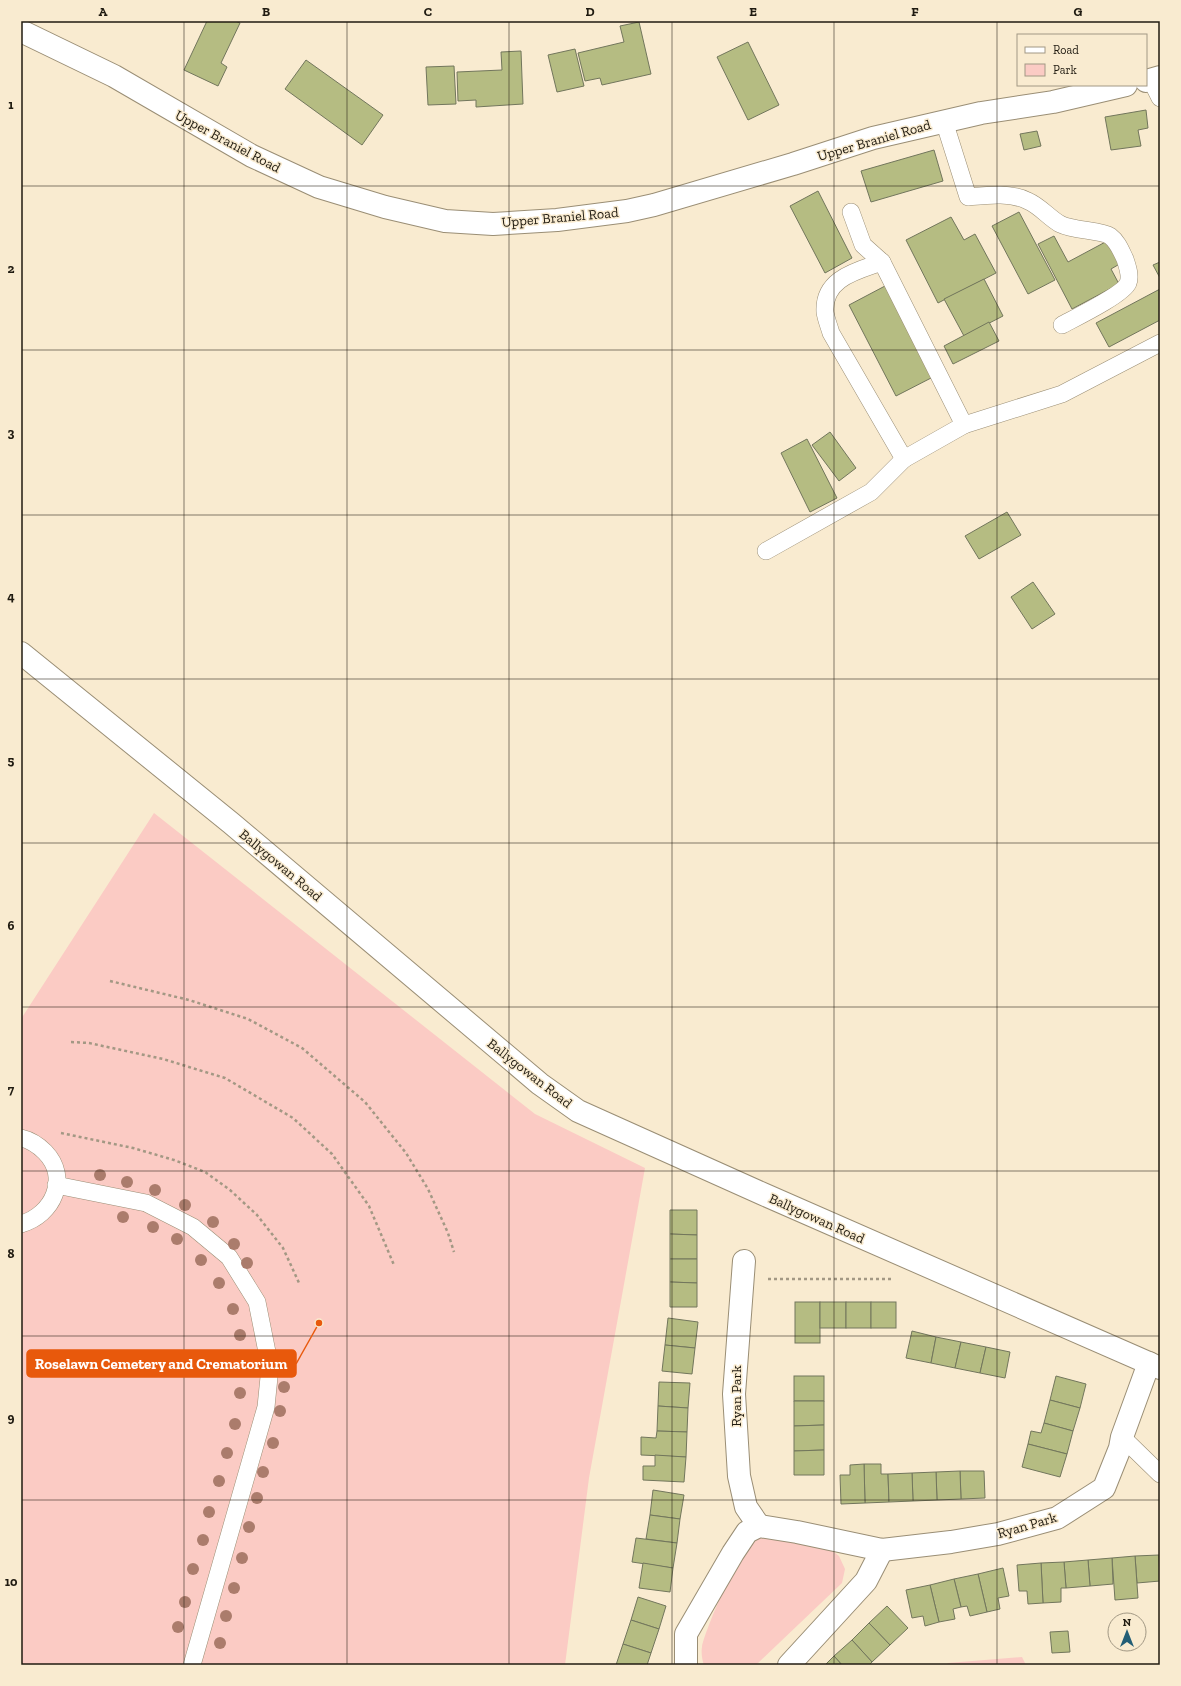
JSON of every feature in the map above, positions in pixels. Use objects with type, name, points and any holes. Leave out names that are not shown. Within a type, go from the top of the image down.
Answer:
[{"type":"street","name":"Upper Braniel Road","points":[[21,31],[114,76],[252,156],[312,184],[385,207],[445,221],[493,224],[557,220],[627,211],[654,205],[793,164],[873,138],[981,113],[1053,102],[1122,86]]},
{"type":"street","name":"Ballygowan Road","points":[[21,653],[231,823],[540,1084],[578,1111],[908,1258],[1154,1365]]},
{"type":"street","name":"Ballygowan Road","points":[[21,661],[47,675]]},
{"type":"street","name":"Ryan Park","points":[[743,1270],[734,1394],[739,1476],[746,1507],[759,1526],[798,1532],[882,1550],[951,1542],[998,1534],[1057,1518],[1104,1488],[1120,1448],[1122,1437],[1154,1365]]},
{"type":"street","points":[[686,1665],[686,1634],[743,1537],[747,1532],[759,1526]]},
{"type":"street","points":[[789,1665],[866,1581],[882,1550]]},
{"type":"lane","points":[[944,121],[968,198],[991,194],[1013,196],[1029,201],[1060,224],[1076,230],[1109,235],[1117,243],[1129,272],[1128,283],[1121,291],[1062,325]]},
{"type":"lane","points":[[851,212],[863,245],[882,262],[964,425]]},
{"type":"lane","points":[[882,262],[843,276],[828,292],[826,312],[831,333],[904,459]]},
{"type":"lane","points":[[766,551],[871,492],[904,459],[964,425],[1062,394],[1160,343]]},
{"type":"lane","points":[[21,1138],[38,1145],[49,1156],[55,1170],[56,1185],[53,1199],[44,1212],[32,1221],[21,1224]]},
{"type":"lane","points":[[56,1185],[146,1203],[193,1227],[229,1257],[257,1302],[270,1368],[266,1407],[192,1665]]},
{"type":"lane","points":[[1122,1437],[1160,1474]]},
{"type":"path","points":[[110,981],[189,1000],[248,1019],[302,1048],[365,1102],[406,1153],[428,1189],[448,1233],[454,1252]]},
{"type":"path","points":[[71,1042],[88,1043],[163,1059],[226,1078],[293,1118],[332,1154],[370,1206],[394,1265]]},
{"type":"path","points":[[61,1133],[133,1148],[174,1160],[205,1172],[230,1190],[257,1215],[283,1248],[300,1285]]},
{"type":"path","points":[[743,1270],[897,1279],[908,1258]]},
{"type":"green space","points":[[154,813],[535,1114],[645,1168],[589,1478],[565,1665],[21,1665],[21,1019]]},
{"type":"green space","points":[[776,1537],[829,1548],[839,1556],[845,1569],[842,1583],[756,1665],[704,1665],[702,1658],[702,1647],[704,1638],[722,1593],[737,1562],[749,1543],[758,1538]]},
{"type":"green space","points":[[1022,1657],[1026,1665],[946,1665],[948,1663]]},
{"type":"building","points":[[207,21],[235,21],[240,23],[221,63],[227,67],[218,86],[184,70]]},
{"type":"building","points":[[639,22],[651,74],[602,85],[600,78],[585,81],[578,53],[624,42],[620,26]]},
{"type":"building","points":[[748,42],[779,105],[748,120],[717,57]]},
{"type":"building","points":[[575,49],[584,86],[557,92],[548,55]]},
{"type":"building","points":[[521,51],[523,104],[476,107],[476,100],[458,101],[457,72],[502,70],[501,52]]},
{"type":"building","points":[[306,60],[383,115],[362,145],[285,89]]},
{"type":"building","points":[[454,66],[456,104],[428,105],[426,67]]},
{"type":"building","points":[[1146,110],[1148,128],[1138,130],[1141,146],[1111,150],[1105,117]]},
{"type":"building","points":[[1037,131],[1041,146],[1024,150],[1020,134]]},
{"type":"building","points":[[934,150],[943,181],[871,202],[861,171]]},
{"type":"building","points":[[818,191],[852,258],[825,273],[790,206]]},
{"type":"building","points":[[1019,212],[1055,280],[1028,294],[992,226]]},
{"type":"building","points":[[951,217],[964,240],[975,234],[996,273],[938,303],[906,240]]},
{"type":"building","points":[[1054,236],[1068,262],[1111,239],[1123,262],[1111,269],[1119,284],[1072,309],[1038,244]]},
{"type":"building","points":[[1160,262],[1160,278],[1153,265]]},
{"type":"building","points":[[984,279],[1003,316],[964,336],[944,299]]},
{"type":"building","points":[[885,286],[933,377],[896,396],[849,305]]},
{"type":"building","points":[[1160,289],[1160,320],[1109,347],[1096,323]]},
{"type":"building","points":[[989,322],[999,341],[953,364],[944,346]]},
{"type":"building","points":[[830,432],[856,468],[839,481],[812,445]]},
{"type":"building","points":[[807,439],[837,498],[810,512],[781,453]]},
{"type":"building","points":[[1007,512],[1021,535],[979,559],[965,536]]},
{"type":"building","points":[[1033,582],[1055,614],[1032,629],[1011,597]]},
{"type":"building","points":[[670,1210],[697,1210],[697,1235],[670,1234]]},
{"type":"building","points":[[670,1234],[697,1235],[697,1259],[670,1259]]},
{"type":"building","points":[[670,1259],[697,1259],[697,1283],[670,1282]]},
{"type":"building","points":[[670,1282],[697,1283],[697,1307],[670,1307]]},
{"type":"building","points":[[795,1302],[820,1302],[820,1343],[795,1343]]},
{"type":"building","points":[[820,1302],[846,1302],[846,1328],[820,1328]]},
{"type":"building","points":[[846,1302],[871,1302],[871,1328],[846,1328]]},
{"type":"building","points":[[871,1302],[896,1302],[896,1328],[871,1328]]},
{"type":"building","points":[[668,1318],[698,1322],[695,1348],[665,1345]]},
{"type":"building","points":[[912,1331],[936,1337],[931,1363],[906,1358]]},
{"type":"building","points":[[936,1337],[961,1342],[955,1368],[931,1363]]},
{"type":"building","points":[[961,1342],[986,1347],[980,1373],[955,1368]]},
{"type":"building","points":[[665,1345],[695,1348],[692,1374],[662,1371]]},
{"type":"building","points":[[986,1347],[1010,1352],[1005,1378],[980,1373]]},
{"type":"building","points":[[794,1376],[824,1376],[824,1401],[794,1401]]},
{"type":"building","points":[[1056,1376],[1086,1384],[1080,1408],[1050,1400]]},
{"type":"building","points":[[659,1382],[690,1383],[688,1408],[658,1406]]},
{"type":"building","points":[[1050,1400],[1080,1408],[1073,1431],[1044,1423]]},
{"type":"building","points":[[794,1401],[824,1401],[824,1425],[794,1426]]},
{"type":"building","points":[[658,1406],[688,1408],[687,1432],[657,1431]]},
{"type":"building","points":[[1044,1423],[1073,1431],[1067,1454],[1028,1444],[1031,1431],[1041,1433]]},
{"type":"building","points":[[824,1425],[824,1450],[794,1451],[794,1426]]},
{"type":"building","points":[[657,1431],[687,1432],[686,1457],[641,1455],[641,1437],[656,1438]]},
{"type":"building","points":[[1028,1444],[1067,1454],[1060,1477],[1022,1467]]},
{"type":"building","points":[[824,1450],[824,1475],[794,1475],[794,1451]]},
{"type":"building","points":[[655,1455],[686,1457],[684,1482],[643,1480],[643,1466],[655,1466]]},
{"type":"building","points":[[864,1464],[881,1464],[881,1474],[888,1474],[889,1502],[865,1503]]},
{"type":"building","points":[[864,1464],[865,1503],[841,1504],[840,1475],[850,1475],[850,1465]]},
{"type":"building","points":[[960,1471],[984,1471],[985,1498],[961,1499]]},
{"type":"building","points":[[960,1471],[961,1499],[937,1500],[936,1472]]},
{"type":"building","points":[[936,1472],[937,1500],[913,1501],[912,1473]]},
{"type":"building","points":[[912,1473],[913,1501],[889,1502],[888,1474]]},
{"type":"building","points":[[653,1490],[684,1495],[680,1519],[650,1515]]},
{"type":"building","points":[[650,1515],[680,1519],[677,1543],[646,1539]]},
{"type":"building","points":[[636,1538],[677,1543],[673,1568],[632,1562]]},
{"type":"building","points":[[1159,1555],[1160,1581],[1137,1583],[1135,1556]]},
{"type":"building","points":[[1135,1556],[1138,1598],[1115,1600],[1112,1558]]},
{"type":"building","points":[[1112,1558],[1113,1584],[1090,1586],[1088,1560]]},
{"type":"building","points":[[1088,1560],[1090,1586],[1066,1588],[1064,1562]]},
{"type":"building","points":[[1064,1562],[1066,1588],[1061,1588],[1061,1602],[1043,1603],[1041,1563]]},
{"type":"building","points":[[643,1563],[673,1568],[670,1592],[639,1588]]},
{"type":"building","points":[[1041,1563],[1043,1603],[1028,1604],[1027,1591],[1019,1591],[1017,1565]]},
{"type":"building","points":[[1003,1568],[1009,1596],[998,1598],[1000,1609],[987,1612],[978,1574]]},
{"type":"building","points":[[978,1574],[987,1612],[970,1616],[967,1606],[961,1607],[954,1579]]},
{"type":"building","points":[[954,1579],[961,1607],[953,1609],[955,1619],[939,1622],[930,1585]]},
{"type":"building","points":[[930,1585],[939,1622],[925,1626],[923,1616],[912,1618],[906,1590]]},
{"type":"building","points":[[638,1597],[666,1606],[659,1629],[631,1620]]},
{"type":"building","points":[[887,1606],[908,1628],[890,1645],[869,1623]]},
{"type":"building","points":[[631,1620],[659,1629],[651,1653],[623,1644]]},
{"type":"building","points":[[869,1623],[890,1645],[872,1662],[852,1640]]},
{"type":"building","points":[[1068,1631],[1070,1652],[1052,1653],[1050,1632]]},
{"type":"building","points":[[852,1640],[872,1662],[869,1665],[842,1665],[834,1656]]},
{"type":"building","points":[[623,1644],[651,1653],[647,1665],[616,1665]]},
{"type":"building","points":[[834,1656],[842,1665],[825,1665]]},
{"type":"place","name":"Roselawn Cemetery and Crematorium","points":[[319,1323]]}]
